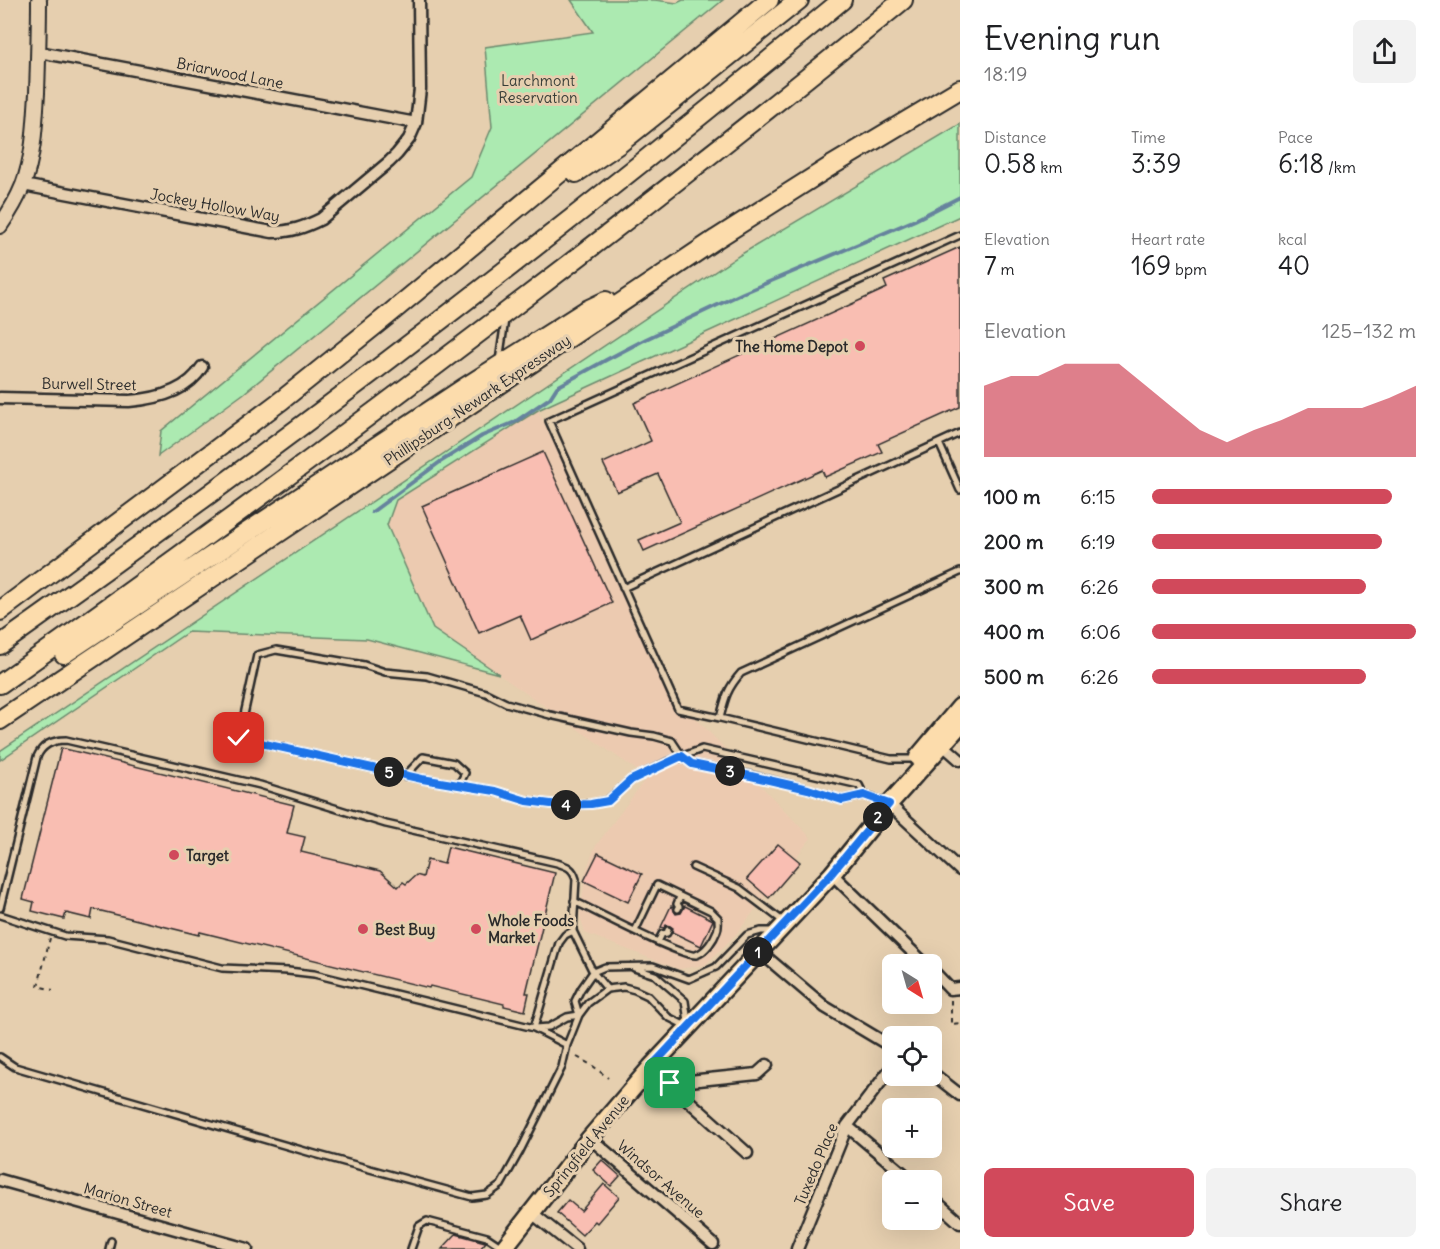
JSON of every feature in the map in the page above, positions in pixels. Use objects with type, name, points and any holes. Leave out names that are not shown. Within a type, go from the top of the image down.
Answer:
[{"type":"highway","points":[[0,611],[282,400],[769,0]]},
{"type":"highway","points":[[494,228],[619,144],[800,0]]},
{"type":"highway","points":[[0,645],[253,462],[475,294],[842,0]]},
{"type":"highway","points":[[0,684],[236,514],[506,312],[670,187],[903,0]]},
{"type":"highway","name":"Phillipsburg-Newark Expressway","points":[[0,720],[679,264],[831,166],[960,90]]},
{"type":"highway","points":[[0,691],[37,672],[499,365],[585,311],[679,264]]},
{"type":"main road","name":"Springfield Avenue","points":[[889,804],[916,758],[960,707]]},
{"type":"main road","name":"Springfield Avenue","points":[[503,1249],[590,1138],[651,1067],[831,874],[889,804],[960,725]]},
{"type":"street","points":[[0,226],[23,185],[32,151],[39,52],[39,0]]},
{"type":"street","name":"Jockey Hollow Way","points":[[23,185],[272,232],[297,230],[321,219],[390,162],[409,139],[416,123],[420,89],[419,0]]},
{"type":"street","name":"Briarwood Lane","points":[[39,52],[416,123]]},
{"type":"street","name":"Burwell Street","points":[[0,398],[142,400],[178,389],[196,376],[202,367]]},
{"type":"street","points":[[943,745],[960,760]]},
{"type":"street","points":[[889,804],[960,870]]},
{"type":"street","points":[[831,874],[915,954]]},
{"type":"street","points":[[759,951],[825,1006],[882,1041]]},
{"type":"street","points":[[942,978],[955,988]]},
{"type":"street","points":[[670,1083],[758,1074],[767,1065]]},
{"type":"street","points":[[651,1067],[747,1153]]},
{"type":"street","name":"Tuxedo Place","points":[[797,1249],[847,1126],[882,1080]]},
{"type":"street","points":[[942,1081],[960,1095]]},
{"type":"street","points":[[847,1126],[899,1170]]},
{"type":"street","name":"Windsor Avenue","points":[[590,1138],[713,1244]]},
{"type":"street","name":"Marion Street","points":[[0,1179],[247,1249]]},
{"type":"street","points":[[942,1207],[960,1222]]},
{"type":"street","points":[[532,1213],[577,1249]]},
{"type":"lane","points":[[916,758],[891,759],[678,709],[549,421],[960,235]]},
{"type":"lane","points":[[499,365],[506,312]]},
{"type":"lane","points":[[623,588],[960,433]]},
{"type":"lane","points":[[939,443],[960,490]]},
{"type":"lane","points":[[720,718],[731,684],[741,673],[960,572]]},
{"type":"lane","points":[[864,795],[859,784],[702,749],[682,756],[631,780],[608,801],[559,805],[527,801],[495,791],[405,776],[239,738],[257,655],[276,650],[364,665],[385,672],[427,676],[486,693],[506,703],[550,715],[672,741],[682,756],[692,764],[808,789],[842,800],[864,795],[889,804]]},
{"type":"lane","points":[[0,908],[37,757],[47,745],[66,740],[260,785],[386,824],[569,867],[576,879],[573,931],[593,972],[607,989]]},
{"type":"lane","points":[[405,776],[423,757],[454,763],[465,773],[459,785]]},
{"type":"lane","points":[[693,867],[739,888],[782,927]]},
{"type":"lane","points":[[574,901],[635,931],[658,942],[685,954],[696,955],[705,950],[718,929],[718,918],[711,911],[657,885],[635,931]]},
{"type":"lane","points":[[676,906],[680,897]]},
{"type":"lane","points":[[0,915],[65,936],[108,939],[222,968],[314,974],[534,1028],[567,1045]]},
{"type":"lane","points":[[658,942],[662,934],[662,927]]},
{"type":"lane","points":[[579,1015],[575,1001],[593,972],[605,968],[653,966],[689,979],[716,967],[747,935],[782,927]]},
{"type":"lane","points":[[662,934],[667,933],[668,930]]},
{"type":"lane","points":[[534,1028],[559,943],[565,935],[573,931]]},
{"type":"lane","points":[[629,967],[655,975],[685,1001],[688,1028]]},
{"type":"lane","points":[[0,1057],[15,1067],[472,1197],[487,1195],[501,1185],[562,1067],[567,1045],[579,1015],[588,1003],[607,989],[624,987],[648,996],[668,1017],[688,1028]]},
{"type":"lane","points":[[534,1028],[549,1027],[567,1017],[579,1015]]},
{"type":"lane","points":[[411,1249],[419,1226],[427,1221],[487,1237],[503,1249]]},
{"type":"lane","points":[[109,1249],[111,1241]]},
{"type":"path","points":[[52,932],[38,986],[53,990]]},
{"type":"path","points":[[955,988],[951,1024],[960,1023]]},
{"type":"path","points":[[577,1057],[609,1078]]},
{"type":"shaded area","points":[[538,410],[665,686],[811,838],[737,933],[705,965],[678,969],[585,933],[580,915],[586,871],[595,847],[647,777],[433,629],[387,525],[396,500]]},
{"type":"green space","name":"Larchmont Reservation","points":[[571,0],[655,0],[677,3],[683,0],[723,0],[243,394],[158,456],[161,431],[471,177],[492,127],[485,47],[593,32]]},
{"type":"green space","points":[[960,124],[960,216],[538,410],[396,500],[387,525],[433,629],[499,674],[367,639],[188,632],[0,760],[0,751],[740,255]]},
{"type":"building","name":"The Home Depot","points":[[960,247],[960,407],[878,444],[882,452],[825,477],[822,470],[644,551],[639,540],[680,522],[658,474],[617,492],[603,463],[651,441],[634,403],[887,288],[884,281]]},
{"type":"building","points":[[543,452],[612,603],[531,640],[520,615],[479,633],[422,506]]},
{"type":"building","name":"Target","points":[[61,748],[294,805],[287,833],[305,837],[301,852],[380,871],[398,887],[403,882],[406,884],[416,875],[423,877],[427,860],[444,864],[448,847],[555,873],[526,993],[529,993],[525,1011],[430,986],[429,988],[200,932],[199,935],[93,909],[91,919],[66,913],[64,919],[32,911],[34,902],[23,899]]},
{"type":"building","points":[[778,844],[800,862],[769,898],[747,879]]},
{"type":"building","points":[[598,853],[642,874],[628,902],[584,881]]},
{"type":"building","points":[[671,906],[676,914],[681,913],[685,906],[713,920],[701,946],[672,932],[673,928],[670,926],[661,927]]},
{"type":"building","points":[[602,1160],[620,1176],[611,1186],[593,1170]]},
{"type":"building","points":[[604,1184],[619,1197],[597,1223],[595,1221],[582,1235],[557,1213],[568,1200],[581,1211]]},
{"type":"building","points":[[456,1234],[486,1242],[480,1249],[442,1249]]},
{"type":"waterway","points":[[372,512],[440,462],[482,436],[515,422],[550,398],[557,387],[606,360],[743,293],[915,220],[960,197]]},
{"type":"place","name":"The Home Depot","points":[[860,346]]},
{"type":"place","name":"Target","points":[[174,855]]},
{"type":"place","name":"Best Buy","points":[[363,929]]},
{"type":"place","name":"Whole Foods Market","points":[[476,929]]},
{"type":"route","points":[[239,738],[422,779],[495,791],[527,801],[559,805],[608,801],[631,780],[682,756],[692,764],[808,789],[842,800],[864,795],[889,804],[831,874],[651,1067],[670,1083]]}]
